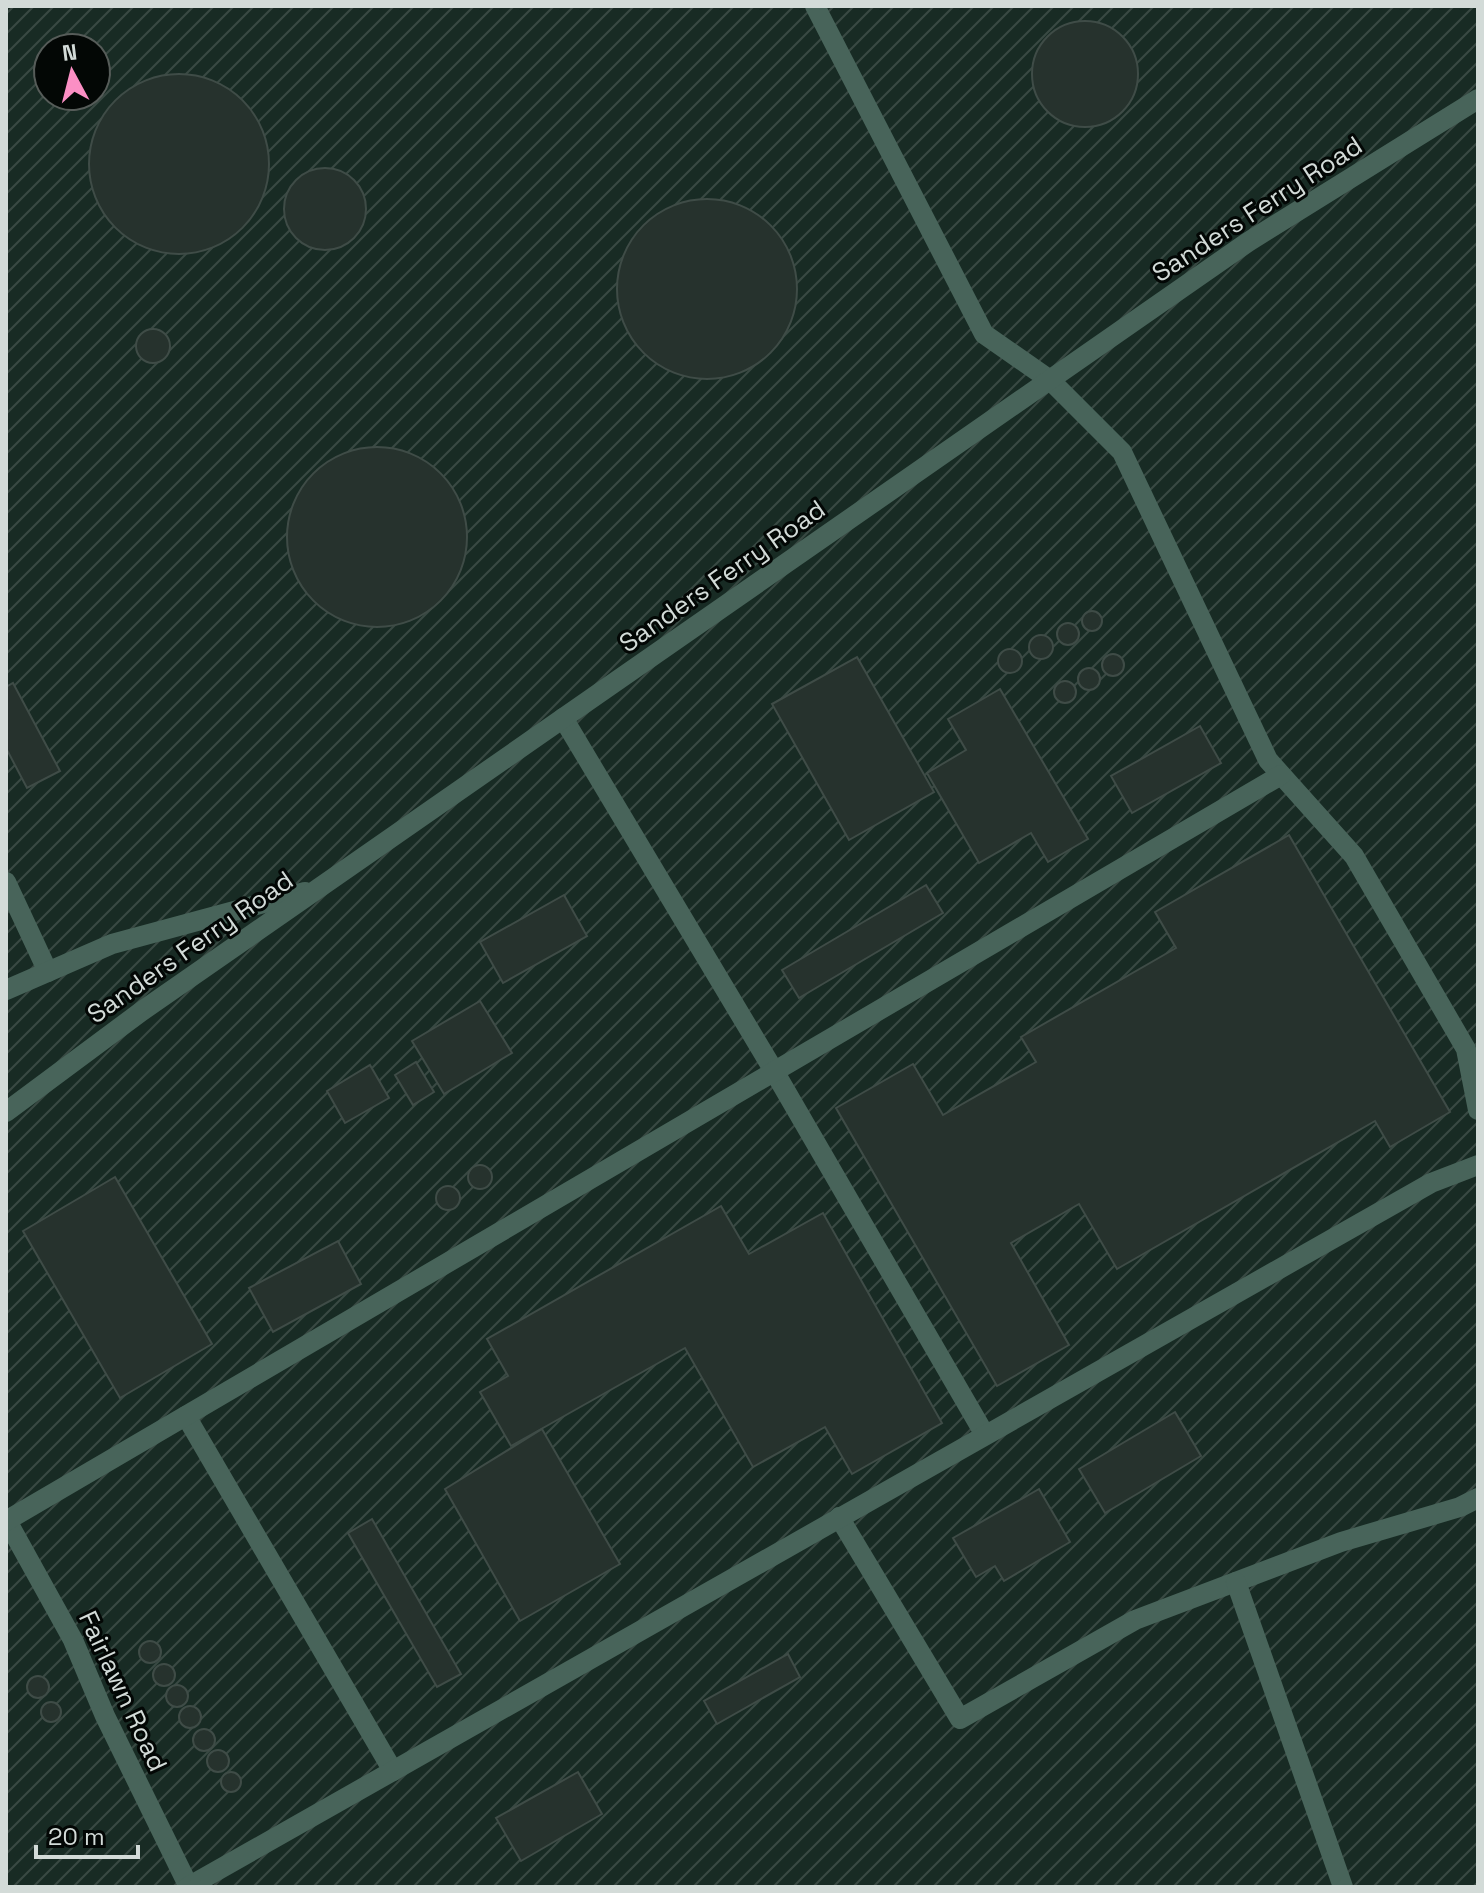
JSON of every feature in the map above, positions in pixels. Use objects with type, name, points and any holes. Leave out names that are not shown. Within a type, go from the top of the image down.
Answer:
[{"type":"street","points":[[815,6],[984,334],[1050,380],[1122,452],[1268,760],[1354,856],[1466,1049],[1478,1110]]},
{"type":"street","name":"Sanders Ferry Road","points":[[6,1112],[142,1011],[1248,242],[1478,99]]},
{"type":"street","points":[[563,718],[774,1071],[985,1435]]},
{"type":"street","points":[[6,1520],[1281,775]]},
{"type":"street","points":[[6,882],[48,972]]},
{"type":"street","points":[[6,990],[112,944],[319,888]]},
{"type":"street","points":[[189,1887],[1431,1183],[1478,1165]]},
{"type":"street","points":[[186,1416],[393,1771]]},
{"type":"street","points":[[839,1517],[960,1719],[1135,1620],[1341,1542],[1460,1507],[1478,1498]]},
{"type":"street","name":"Fairlawn Road","points":[[6,1520],[73,1640],[105,1716],[189,1887]]},
{"type":"street","points":[[1236,1582],[1343,1887]]},
{"type":"shaded area","points":[[6,6],[1478,6],[1478,1887],[6,1887]]},
{"type":"building","points":[[1085,21],[1105,25],[1122,37],[1134,54],[1138,74],[1134,94],[1122,111],[1105,123],[1085,127],[1065,123],[1048,111],[1036,94],[1032,74],[1036,54],[1048,37],[1065,25]]},
{"type":"building","points":[[161,75],[197,75],[229,89],[254,114],[268,146],[268,182],[254,214],[229,239],[197,253],[161,253],[129,239],[104,214],[90,182],[90,146],[104,114],[112,112],[112,104],[129,89]]},
{"type":"building","points":[[325,168],[341,171],[354,180],[363,193],[366,209],[363,225],[354,238],[341,247],[325,250],[309,247],[296,238],[287,225],[284,209],[287,193],[296,180],[309,171]]},
{"type":"building","points":[[707,199],[725,200],[742,206],[771,225],[790,254],[796,271],[796,307],[790,324],[771,353],[742,372],[725,378],[707,379],[689,378],[672,372],[643,353],[624,324],[618,307],[617,289],[618,271],[624,254],[643,225],[672,206],[689,200]]},
{"type":"building","points":[[153,329],[165,334],[170,346],[165,358],[153,363],[141,358],[136,346],[141,334]]},
{"type":"building","points":[[377,447],[395,448],[412,454],[441,473],[460,502],[466,519],[466,555],[460,572],[441,601],[412,620],[395,626],[377,627],[359,626],[342,620],[313,601],[294,572],[288,555],[287,537],[288,519],[294,502],[313,473],[342,454],[359,448]]},
{"type":"building","points":[[1088,611],[1096,611],[1102,621],[1096,631],[1088,631],[1082,625],[1082,617]]},
{"type":"building","points":[[1068,623],[1079,634],[1068,645],[1057,634]]},
{"type":"building","points":[[1041,635],[1050,638],[1053,647],[1050,656],[1041,659],[1032,656],[1029,647],[1032,638]]},
{"type":"building","points":[[1010,649],[1019,652],[1022,661],[1019,670],[1010,673],[1001,670],[998,661],[1001,652]]},
{"type":"building","points":[[1113,654],[1124,665],[1113,676],[1102,665]]},
{"type":"building","points":[[857,657],[934,792],[849,840],[772,704]]},
{"type":"building","points":[[1089,668],[1100,679],[1089,690],[1078,679]]},
{"type":"building","points":[[1065,681],[1076,692],[1065,703],[1054,692]]},
{"type":"building","points":[[13,683],[60,771],[27,788],[6,748],[6,687]]},
{"type":"building","points":[[1000,689],[1088,839],[1048,862],[1031,833],[979,863],[927,773],[966,750],[948,719]]},
{"type":"building","points":[[1200,726],[1221,763],[1132,813],[1111,776]]},
{"type":"building","points":[[1289,835],[1450,1112],[1390,1147],[1375,1121],[1117,1269],[1079,1204],[1011,1243],[1069,1345],[997,1386],[836,1108],[913,1064],[943,1115],[1036,1062],[1021,1037],[1176,948],[1155,912]]},
{"type":"building","points":[[926,885],[943,913],[799,998],[782,970]]},
{"type":"building","points":[[564,895],[587,936],[503,983],[480,942]]},
{"type":"building","points":[[480,1001],[512,1053],[444,1094],[412,1041]]},
{"type":"building","points":[[416,1062],[434,1092],[413,1105],[395,1075]]},
{"type":"building","points":[[370,1065],[389,1098],[345,1123],[327,1091]]},
{"type":"building","points":[[480,1165],[489,1168],[492,1177],[489,1186],[480,1189],[471,1186],[468,1177],[471,1168]]},
{"type":"building","points":[[115,1177],[212,1344],[120,1398],[23,1231]]},
{"type":"building","points":[[448,1186],[457,1189],[460,1198],[457,1207],[448,1210],[439,1207],[436,1198],[439,1189]]},
{"type":"building","points":[[721,1206],[749,1254],[823,1213],[942,1423],[852,1474],[825,1427],[753,1467],[685,1348],[511,1446],[480,1392],[508,1376],[487,1339]]},
{"type":"building","points":[[338,1241],[361,1284],[273,1332],[249,1288]]},
{"type":"building","points":[[1175,1412],[1201,1456],[1105,1513],[1079,1469]]},
{"type":"building","points":[[542,1429],[620,1564],[520,1621],[445,1489]]},
{"type":"building","points":[[1039,1489],[1070,1542],[1004,1581],[995,1566],[976,1577],[953,1538]]},
{"type":"building","points":[[372,1519],[461,1674],[437,1687],[348,1533]]},
{"type":"building","points":[[150,1641],[161,1652],[150,1663],[139,1652]]},
{"type":"building","points":[[788,1654],[800,1677],[717,1724],[704,1701]]},
{"type":"building","points":[[164,1664],[175,1675],[164,1686],[153,1675]]},
{"type":"building","points":[[38,1676],[49,1687],[38,1698],[27,1687]]},
{"type":"building","points":[[177,1685],[188,1696],[177,1707],[166,1696]]},
{"type":"building","points":[[47,1702],[55,1702],[61,1712],[55,1722],[47,1722],[41,1716],[41,1708]]},
{"type":"building","points":[[190,1706],[201,1717],[190,1728],[179,1717]]},
{"type":"building","points":[[204,1729],[215,1740],[204,1751],[193,1740]]},
{"type":"building","points":[[218,1750],[226,1753],[229,1761],[226,1769],[218,1772],[210,1769],[207,1761],[210,1753]]},
{"type":"building","points":[[227,1772],[235,1772],[241,1782],[235,1792],[227,1792],[221,1786],[221,1778]]},
{"type":"building","points":[[578,1772],[602,1814],[521,1861],[496,1818]]}]
